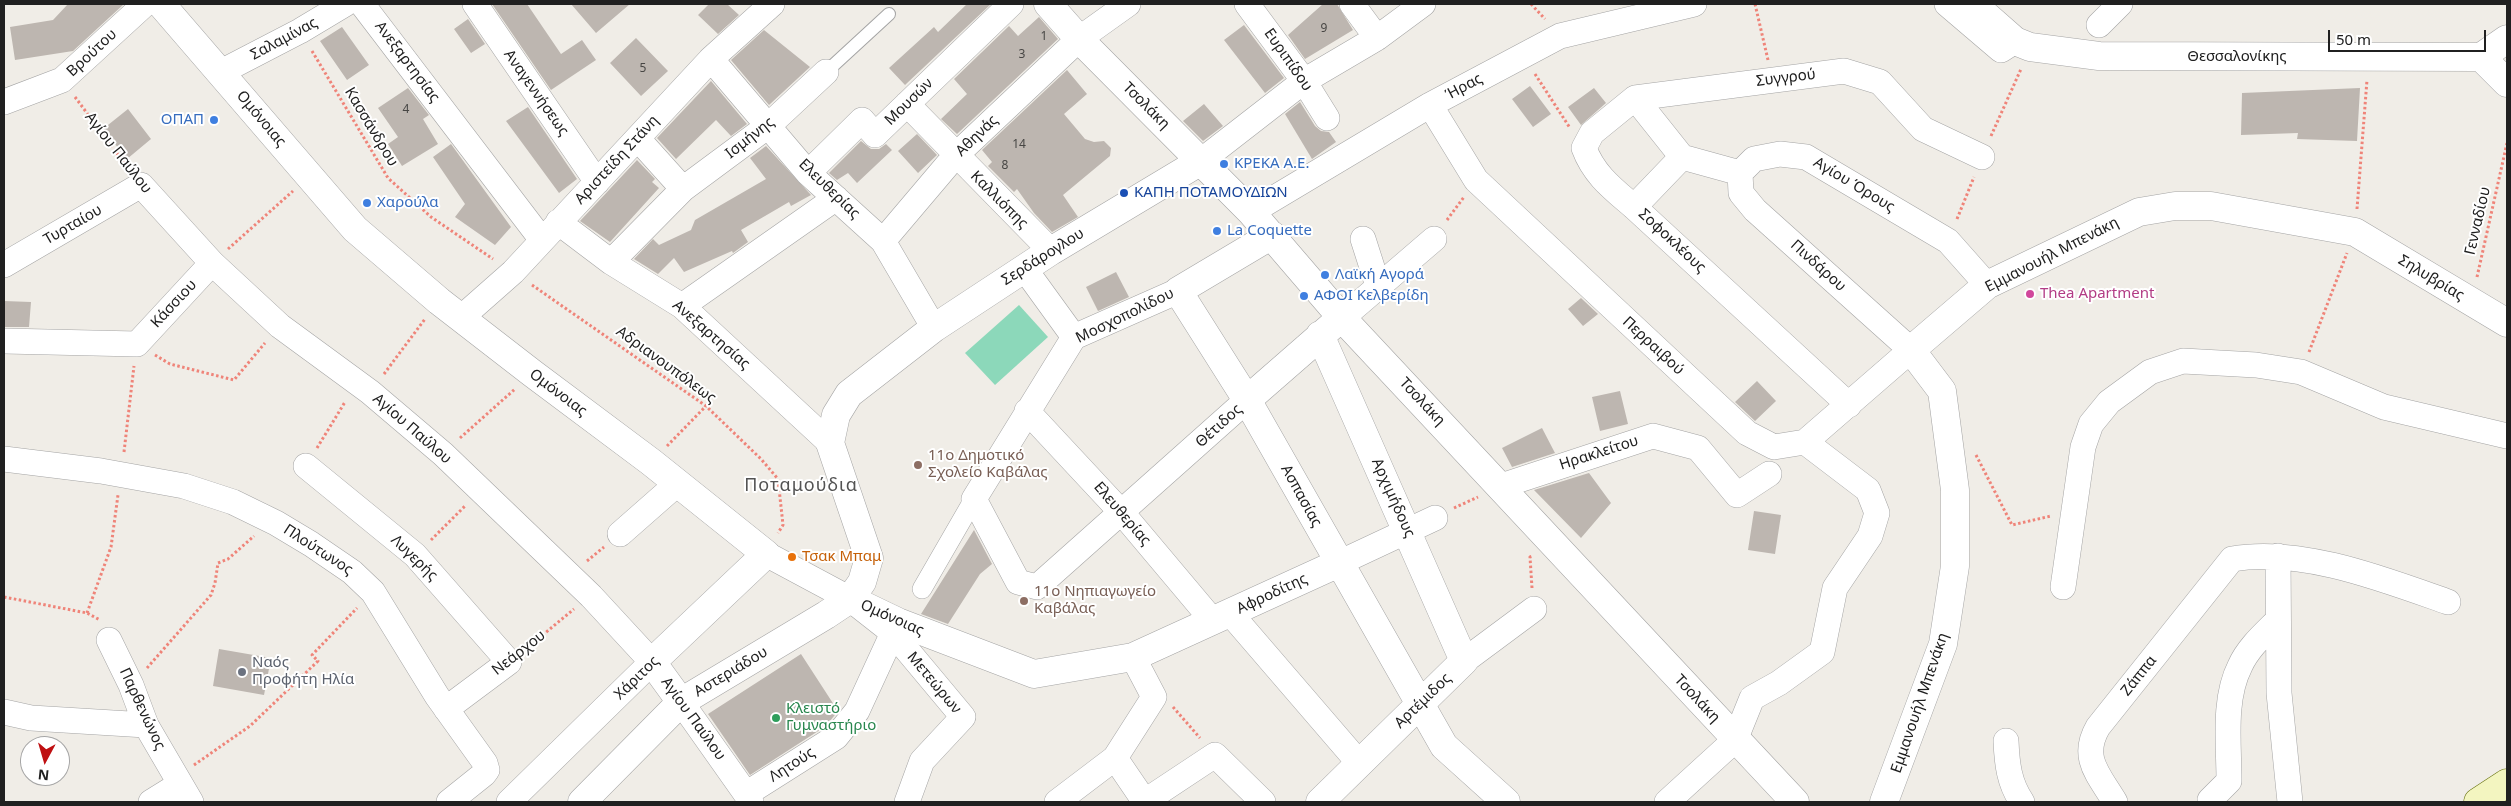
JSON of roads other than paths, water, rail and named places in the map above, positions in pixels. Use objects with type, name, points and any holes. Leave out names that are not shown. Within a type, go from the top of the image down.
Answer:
[{"type":"main road","points":[[2478,802],[2507,783]]},
{"type":"street","name":"Βρούτου","points":[[4,102],[62,80],[145,4]]},
{"type":"street","name":"Ομόνοιας","points":[[161,4],[355,228],[439,301],[462,317],[532,374],[651,462],[766,554],[850,599],[895,627],[1034,674]]},
{"type":"street","name":"Σαλαμίνας","points":[[221,72],[300,31],[345,4]]},
{"type":"street","name":"Ανεξαρτησίας","points":[[362,4],[550,231],[611,262],[682,306],[830,444]]},
{"type":"street","name":"Αναγεννήσεως","points":[[475,4],[598,182]]},
{"type":"street","name":"Αριστείδη Στάνη","points":[[462,317],[513,272],[711,60],[772,4]]},
{"type":"street","name":"Μουσών","points":[[808,173],[862,120],[875,135],[1011,4]]},
{"type":"street","name":"Τσολάκη","points":[[1048,4],[1079,39],[1251,212],[1342,318],[1795,802]]},
{"type":"street","name":"Αθηνάς","points":[[883,241],[955,156],[1079,39],[1128,4]]},
{"type":"street","name":"Ευριπίδου","points":[[1247,4],[1304,81],[1327,118]]},
{"type":"street","points":[[1352,4],[1377,38]]},
{"type":"street","name":"Σερδάρογλου","points":[[830,444],[836,415],[849,394],[934,328],[1051,251],[1200,161],[1304,81],[1377,38],[1423,4]]},
{"type":"street","name":"Ήρας","points":[[1251,212],[1430,105],[1560,36],[1694,4]]},
{"type":"street","points":[[1947,4],[2001,50],[2015,41]]},
{"type":"street","name":"Θεσσαλονίκης","points":[[1973,4],[2015,41],[2030,47],[2099,56],[2177,58],[2481,57]]},
{"type":"street","points":[[2099,25],[2120,4]]},
{"type":"street","points":[[2507,39],[2481,57],[2507,83]]},
{"type":"street","name":"Ελευθερίας","points":[[711,60],[808,173],[883,241],[934,328]]},
{"type":"street","name":"Συγγρού","points":[[1635,98],[1844,71],[1880,82],[1924,129],[1982,157]]},
{"type":"street","name":"Ισμήνης","points":[[611,262],[684,189],[768,126],[826,72]]},
{"type":"street","points":[[1635,98],[1682,157],[1740,173]]},
{"type":"street","name":"Σοφοκλέους","points":[[1635,98],[1592,134],[1584,148],[1590,164],[1602,180],[1634,207],[1849,405]]},
{"type":"street","name":"Καλλιόπης","points":[[908,104],[955,156],[1051,251]]},
{"type":"street","name":"Περραιβού","points":[[1430,105],[1476,180],[1747,433],[1774,447],[1805,442]]},
{"type":"street","points":[[638,139],[684,189]]},
{"type":"street","name":"Αγίου Όρους","points":[[1740,173],[1754,159],[1780,154],[1806,157],[1948,241],[1987,285]]},
{"type":"street","points":[[1634,207],[1682,157]]},
{"type":"street","name":"Πινδάρου","points":[[1740,173],[1741,193],[1755,210],[1911,350]]},
{"type":"street","name":"Αγίου Παύλου","points":[[141,185],[212,263],[280,326],[363,387],[443,454],[591,596],[652,662],[749,798]]},
{"type":"street","name":"Τυρταίου","points":[[4,265],[141,185]]},
{"type":"street","points":[[682,306],[836,198]]},
{"type":"street","name":"Εμμανουήλ Μπενάκη","points":[[1884,802],[1943,644],[1955,566],[1955,490],[1942,391],[1911,350],[1987,285],[2139,212],[2175,206],[2211,206],[2355,232]]},
{"type":"street","name":"Σηλυβρίας","points":[[2355,232],[2507,323]]},
{"type":"street","name":"Μοσχοπολίδου","points":[[922,589],[1027,411],[1074,337],[1178,291],[1272,235]]},
{"type":"street","points":[[1363,239],[1379,289]]},
{"type":"street","name":"Θέτιδος","points":[[974,499],[1018,582],[1038,587],[1123,514],[1320,335],[1379,289],[1434,239]]},
{"type":"street","name":"Κάσσιου","points":[[4,341],[137,344],[212,263]]},
{"type":"street","points":[[1024,268],[1074,337]]},
{"type":"street","name":"Ασπασίας","points":[[1178,291],[1247,400],[1444,746],[1506,802]]},
{"type":"street","name":"Αρχιμήδους","points":[[1320,335],[1464,661]]},
{"type":"street","points":[[1667,802],[1735,740],[1752,698],[1780,683],[1822,652],[1835,588],[1870,536],[1877,513],[1868,490],[1805,442],[1911,350]]},
{"type":"street","points":[[2063,587],[2083,447],[2091,424],[2109,402],[2150,372],[2182,361],[2256,365],[2301,372],[2384,407],[2507,436]]},
{"type":"street","name":"Ελευθερίας","points":[[1027,411],[1360,764]]},
{"type":"street","name":"Ηρακλείτου","points":[[1501,486],[1653,436],[1698,448],[1737,494],[1769,474]]},
{"type":"street","points":[[830,444],[869,558],[862,582],[850,599]]},
{"type":"street","name":"Πλούτωνος","points":[[4,459],[101,471],[176,484],[233,502],[287,530],[346,568],[372,592],[446,709],[473,743],[487,767],[484,774],[449,802]]},
{"type":"street","name":"Λυγερής","points":[[306,466],[415,555],[509,662]]},
{"type":"street","points":[[620,534],[678,483]]},
{"type":"street","name":"Αφροδίτης","points":[[1034,674],[1133,657],[1434,518]]},
{"type":"street","name":"Χάριτος","points":[[509,802],[766,554]]},
{"type":"street","name":"Ζάππα","points":[[2115,802],[2089,757],[2090,740],[2098,727],[2232,559],[2252,556],[2278,556]]},
{"type":"street","points":[[2290,802],[2279,693],[2278,556],[2350,571],[2398,584],[2448,602]]},
{"type":"street","name":"Αστεριάδου","points":[[585,801],[681,702],[850,599]]},
{"type":"street","name":"Αρτέμιδος","points":[[1320,802],[1464,661],[1534,609]]},
{"type":"street","points":[[2210,800],[2229,781],[2230,696],[2240,666],[2258,639],[2277,621]]},
{"type":"street","name":"Λητούς","points":[[749,798],[836,737],[857,711],[895,627]]},
{"type":"street","name":"Μετεώρων","points":[[895,627],[963,717],[922,761],[907,802]]},
{"type":"street","name":"Παρθενώνος","points":[[110,640],[131,685],[146,725],[182,788]]},
{"type":"street","points":[[1057,802],[1115,758],[1154,697],[1133,657]]},
{"type":"street","name":"Νεάρχου","points":[[446,709],[509,662]]},
{"type":"street","points":[[4,712],[31,718],[146,725]]},
{"type":"street","points":[[2006,741],[2007,768],[2014,792],[2022,802]]},
{"type":"street","points":[[1115,758],[1144,802],[1216,755],[1263,802]]},
{"type":"street","points":[[151,802],[182,788]]},
{"type":"lane","name":"Ισμήνης","points":[[826,72],[889,14]]},
{"type":"place","name":"ΟΠΑΠ","points":[[214,120]]},
{"type":"place","name":"ΚΡΕΚΑ Α.Ε.","points":[[1224,164]]},
{"type":"place","name":"ΚΑΠΗ ΠΟΤΑΜΟΥΔΙΩΝ","points":[[1124,193]]},
{"type":"place","name":"Χαρούλα","points":[[367,203]]},
{"type":"place","name":"La Coquette","points":[[1217,231]]},
{"type":"place","name":"Λαϊκή Αγορά","points":[[1325,275]]},
{"type":"place","name":"Thea Apartment","points":[[2030,294]]},
{"type":"place","name":"ΑΦΟΙ Κελβερίδη","points":[[1304,296]]},
{"type":"place","name":"11ο Δημοτικό Σχολείο Καβάλας","points":[[918,465]]},
{"type":"place","name":"Τσακ Μπαμ","points":[[792,557]]},
{"type":"place","name":"11ο Νηπιαγωγείο Καβάλας","points":[[1024,601]]},
{"type":"place","name":"Ναός Προφήτη Ηλία","points":[[242,672]]},
{"type":"place","name":"Κλειστό Γυμναστήριο","points":[[776,718]]},
{"type":"district","name":"Ποταμούδια","points":[[801,486]]}]
